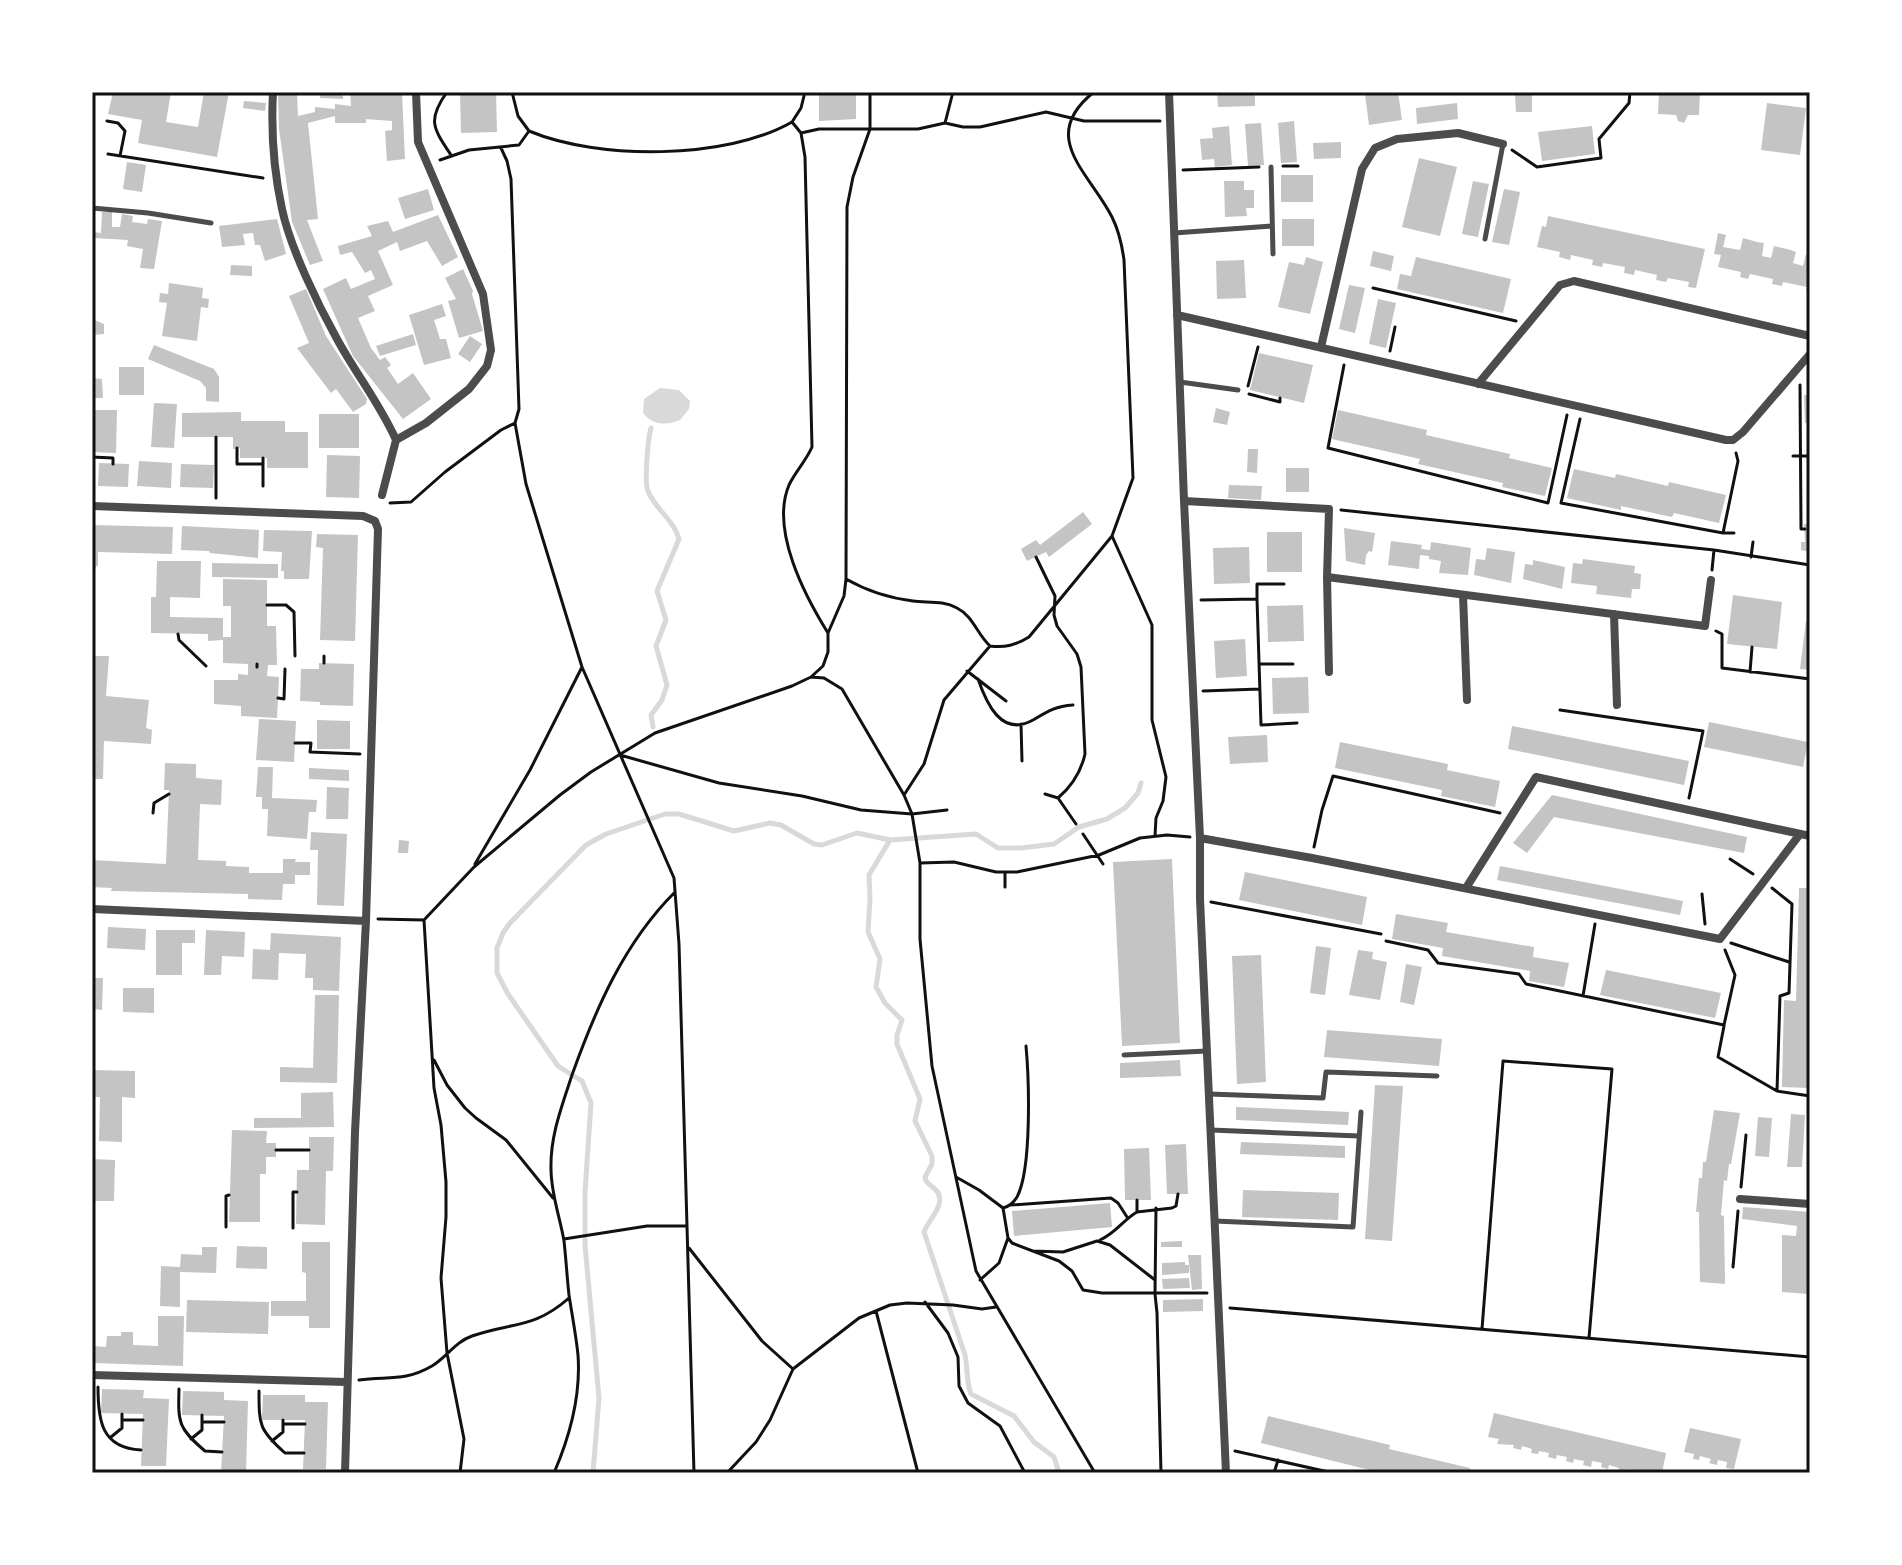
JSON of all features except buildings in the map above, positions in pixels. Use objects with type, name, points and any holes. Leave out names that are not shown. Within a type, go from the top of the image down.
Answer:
[{"type":"street","points":[[273,92],[277,181],[282,211],[336,339],[383,412],[396,440],[384,499]]},
{"type":"street","points":[[396,440],[426,423],[469,389],[487,366],[491,350],[483,294],[417,136],[416,92]]},
{"type":"street","points":[[1169,92],[1226,1473]]},
{"type":"street","points":[[1321,347],[1362,169],[1375,148],[1397,139],[1458,133],[1503,144]]},
{"type":"street","points":[[1478,384],[1566,281],[1810,336]]},
{"type":"street","points":[[1177,315],[1733,440],[1810,354]]},
{"type":"street","points":[[1184,501],[1329,509],[1329,672]]},
{"type":"street","points":[[92,506],[370,518],[378,529],[345,1473]]},
{"type":"street","points":[[1327,577],[1705,626],[1711,580]]},
{"type":"street","points":[[1463,595],[1467,700]]},
{"type":"street","points":[[1614,614],[1617,705]]},
{"type":"street","points":[[1466,888],[1536,777],[1810,836]]},
{"type":"street","points":[[1200,838],[1720,939],[1800,834]]},
{"type":"street","points":[[92,909],[366,921]]},
{"type":"street","points":[[1740,1199],[1810,1204]]},
{"type":"street","points":[[95,1375],[347,1382]]},
{"type":"lane","points":[[1485,239],[1503,144]]},
{"type":"lane","points":[[1271,167],[1273,254]]},
{"type":"lane","points":[[92,208],[211,223]]},
{"type":"lane","points":[[1174,233],[1272,226]]},
{"type":"lane","points":[[1179,382],[1238,390]]},
{"type":"lane","points":[[1124,1055],[1208,1051]]},
{"type":"lane","points":[[1209,1094],[1323,1098],[1326,1072],[1437,1076]]},
{"type":"lane","points":[[1215,1221],[1353,1227],[1361,1112]]},
{"type":"lane","points":[[1211,1130],[1359,1136]]},
{"type":"path","points":[[447,92],[434,109],[436,133],[451,155]]},
{"type":"path","points":[[512,92],[518,116],[529,131],[555,142],[604,151],[689,149],[745,142],[792,122],[801,108],[805,92]]},
{"type":"path","points":[[460,1473],[464,1439],[447,1353],[441,1278],[446,1182],[432,1054],[424,920],[474,867],[560,795],[620,755],[655,733],[811,677],[823,666],[828,652],[828,633],[844,596],[846,579],[847,207],[853,177],[870,129],[870,92]]},
{"type":"path","points":[[945,123],[953,92]]},
{"type":"path","points":[[846,579],[867,591],[956,607],[975,624],[990,646],[1001,648],[1029,637],[1112,536],[1133,478],[1124,260],[1112,216],[1076,163],[1069,148],[1068,134],[1072,119],[1084,100],[1094,92]]},
{"type":"path","points":[[1503,144],[1537,167],[1601,158],[1599,139],[1629,103],[1630,92]]},
{"type":"path","points":[[801,133],[819,129],[918,129],[945,123],[980,127],[1046,112],[1084,121],[1170,121]]},
{"type":"path","points":[[107,121],[118,123],[125,131],[120,156]]},
{"type":"path","points":[[792,122],[801,133],[805,157],[812,447],[789,485],[784,515],[791,556],[813,609],[828,633]]},
{"type":"path","points":[[430,164],[469,150],[519,145],[529,131]]},
{"type":"path","points":[[501,148],[507,161],[511,188],[519,409],[515,423],[526,484],[582,667],[674,878],[679,944],[694,1473]]},
{"type":"path","points":[[108,154],[277,181]]},
{"type":"path","points":[[1171,170],[1298,166]]},
{"type":"path","points":[[1373,288],[1527,324]]},
{"type":"path","points":[[1387,362],[1395,327]]},
{"type":"path","points":[[1262,334],[1246,393],[1280,402],[1280,398]]},
{"type":"path","points":[[1347,353],[1328,448],[1548,503],[1569,404]]},
{"type":"path","points":[[1800,365],[1801,529],[1805,529]]},
{"type":"path","points":[[1583,407],[1561,503],[1734,533]]},
{"type":"path","points":[[384,499],[411,502],[445,472],[515,423]]},
{"type":"path","points":[[216,437],[216,510]]},
{"type":"path","points":[[1723,533],[1738,461],[1733,440]]},
{"type":"path","points":[[237,448],[237,464],[263,464]]},
{"type":"path","points":[[1793,456],[1810,456]]},
{"type":"path","points":[[92,457],[113,458],[113,464]]},
{"type":"path","points":[[263,458],[263,486]]},
{"type":"path","points":[[1329,509],[1714,550],[1810,565]]},
{"type":"path","points":[[1112,536],[1152,625],[1152,720],[1166,777],[1155,836]]},
{"type":"path","points":[[1751,557],[1753,542]]},
{"type":"path","points":[[1711,580],[1714,550]]},
{"type":"path","points":[[1036,557],[1052,589],[1057,626],[1077,654],[1081,667],[1085,754],[1082,768],[1058,798]]},
{"type":"path","points":[[1284,584],[1257,584],[1261,725],[1297,723]]},
{"type":"path","points":[[1189,600],[1257,599]]},
{"type":"path","points":[[267,605],[286,605],[294,612],[295,656]]},
{"type":"path","points":[[1705,626],[1722,634],[1722,668],[1810,679]]},
{"type":"path","points":[[178,634],[179,640],[206,666]]},
{"type":"path","points":[[904,795],[924,764],[936,717],[944,700],[990,646]]},
{"type":"path","points":[[1750,672],[1752,647]]},
{"type":"path","points":[[324,656],[324,663]]},
{"type":"path","points":[[1259,664],[1293,664]]},
{"type":"path","points":[[474,867],[530,770],[582,667]]},
{"type":"path","points":[[278,698],[284,699],[285,669]]},
{"type":"path","points":[[967,671],[1006,701]]},
{"type":"path","points":[[811,677],[824,678],[842,689],[912,814],[920,863],[920,939],[930,1051],[979,1280],[1095,1473]]},
{"type":"path","points":[[978,679],[986,703],[995,716],[1007,722],[1030,722],[1058,705],[1073,705]]},
{"type":"path","points":[[1193,691],[1260,689]]},
{"type":"path","points":[[1560,710],[1703,731],[1687,810]]},
{"type":"path","points":[[1021,724],[1022,761]]},
{"type":"path","points":[[295,743],[311,743],[310,752],[372,754]]},
{"type":"path","points":[[620,755],[719,783],[802,796],[861,810],[912,814],[947,810]]},
{"type":"path","points":[[1312,858],[1333,776],[1512,816]]},
{"type":"path","points":[[153,813],[154,803],[169,794]]},
{"type":"path","points":[[1045,794],[1058,798],[1076,824]]},
{"type":"path","points":[[1083,834],[1103,864]]},
{"type":"path","points":[[920,863],[954,862],[1005,872],[1034,870],[1099,855],[1140,838],[1200,838]]},
{"type":"path","points":[[1730,859],[1792,904],[1789,993],[1780,996],[1777,1091]]},
{"type":"path","points":[[1005,872],[1005,887]]},
{"type":"path","points":[[554,1473],[565,1449],[578,1388],[578,1355],[563,1239],[550,1170],[555,1130],[593,1021],[622,960],[655,911],[675,892]]},
{"type":"path","points":[[1702,894],[1706,919]]},
{"type":"path","points":[[1200,899],[1381,934]]},
{"type":"path","points":[[1583,996],[1596,914]]},
{"type":"path","points":[[366,921],[387,917],[424,920]]},
{"type":"path","points":[[1720,939],[1790,963]]},
{"type":"path","points":[[1720,939],[1735,975],[1718,1057],[1777,1091],[1810,1096]]},
{"type":"path","points":[[1386,941],[1428,950],[1438,963],[1519,974],[1526,984],[1724,1025]]},
{"type":"path","points":[[1011,1205],[1018,1194],[1026,1159],[1026,1046]]},
{"type":"path","points":[[432,1054],[447,1085],[465,1108],[506,1140],[553,1198]]},
{"type":"path","points":[[1482,1329],[1503,1061],[1612,1069],[1589,1338]]},
{"type":"path","points":[[1733,1267],[1746,1135]]},
{"type":"path","points":[[276,1150],[309,1150]]},
{"type":"path","points":[[956,1177],[1003,1208],[1008,1238],[999,1263],[979,1280]]},
{"type":"path","points":[[293,1228],[293,1192],[297,1192]]},
{"type":"path","points":[[1029,1251],[1063,1252],[1097,1241],[1113,1234],[1127,1217],[1137,1212],[1176,1206],[1178,1194]]},
{"type":"path","points":[[226,1227],[226,1196],[229,1195]]},
{"type":"path","points":[[1003,1208],[1111,1198],[1127,1217]]},
{"type":"path","points":[[1137,1200],[1137,1212]]},
{"type":"path","points":[[1156,1208],[1155,1294],[1161,1473]]},
{"type":"path","points":[[563,1239],[647,1226],[687,1226]]},
{"type":"path","points":[[1008,1238],[1018,1248],[1066,1266],[1083,1290],[1102,1293],[1218,1293]]},
{"type":"path","points":[[1097,1241],[1110,1245],[1155,1280]]},
{"type":"path","points":[[689,1248],[762,1341],[793,1369]]},
{"type":"path","points":[[347,1382],[407,1376],[435,1364],[472,1336],[539,1320],[569,1298]]},
{"type":"path","points":[[727,1473],[756,1442],[770,1420],[793,1369],[845,1327],[890,1305],[925,1302],[982,1309],[996,1307]]},
{"type":"path","points":[[925,1302],[948,1333],[958,1357],[959,1386],[968,1403],[1000,1426],[1025,1473]]},
{"type":"path","points":[[1219,1307],[1810,1357]]},
{"type":"path","points":[[876,1311],[918,1473]]},
{"type":"path","points":[[95,1375],[98,1417],[102,1429],[124,1449],[141,1450]]},
{"type":"path","points":[[179,1377],[178,1419],[182,1431],[205,1451],[222,1452]]},
{"type":"path","points":[[260,1379],[259,1420],[263,1433],[285,1453],[304,1453]]},
{"type":"path","points":[[111,1437],[122,1428],[122,1414]]},
{"type":"path","points":[[191,1439],[202,1430],[202,1415]]},
{"type":"path","points":[[122,1420],[143,1420]]},
{"type":"path","points":[[202,1422],[224,1422]]},
{"type":"path","points":[[272,1441],[283,1432],[283,1422],[305,1424]]},
{"type":"path","points":[[1225,1449],[1333,1473]]},
{"type":"path","points":[[1274,1473],[1278,1460]]},
{"type":"shaded area","points":[[660,388],[679,390],[690,401],[689,409],[680,420],[660,423],[643,413],[644,399]]},
{"type":"waterway","points":[[651,428],[646,470],[648,491],[679,539],[657,591],[666,620],[656,646],[667,685],[662,700],[651,715],[653,727]]},
{"type":"waterway","points":[[593,1473],[599,1398],[585,1245],[591,1103],[582,1081],[558,1066],[497,973],[497,948],[510,923],[586,845],[606,834],[665,814],[679,814],[734,831],[770,823],[781,825],[814,844],[822,845],[857,833],[890,840],[976,834],[998,848],[1021,848],[1054,844],[1079,827],[1107,819],[1125,808],[1138,793],[1141,783]]},
{"type":"waterway","points":[[890,840],[869,875],[868,932],[880,959],[876,987],[885,1003],[902,1020],[897,1044],[920,1099],[915,1121],[932,1156],[932,1164],[925,1177],[940,1200],[924,1232],[965,1355],[971,1394],[1014,1416],[1034,1442],[1054,1457],[1059,1473]]}]
